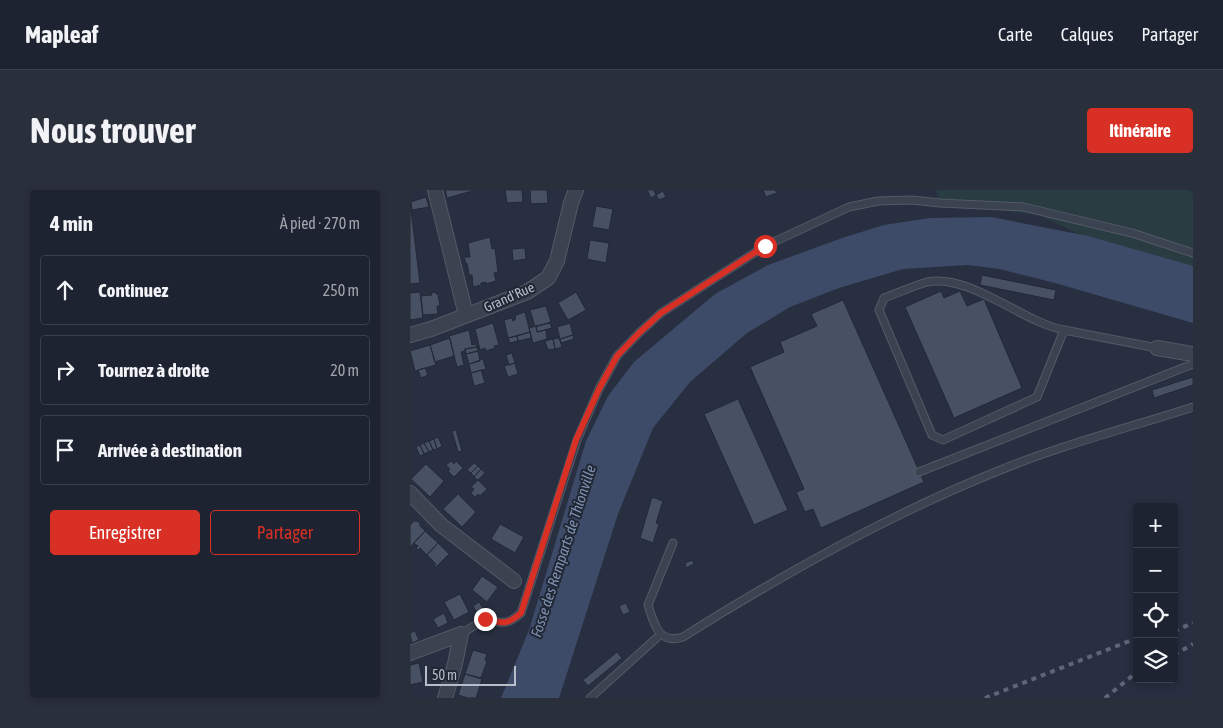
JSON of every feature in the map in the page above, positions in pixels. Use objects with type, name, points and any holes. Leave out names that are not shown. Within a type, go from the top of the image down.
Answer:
[{"type":"street","points":[[435,190],[466,315]]},
{"type":"street","name":"Grand'Rue","points":[[410,335],[431,329],[527,292],[548,278],[557,261],[570,203],[576,190]]},
{"type":"street","points":[[1157,348],[1193,354]]},
{"type":"street","points":[[410,493],[440,525],[514,581]]},
{"type":"street","points":[[410,653],[461,634]]},
{"type":"street","points":[[445,698],[461,634]]},
{"type":"lane","points":[[461,634],[485,619],[501,623],[510,622],[521,613],[576,440],[599,389],[617,356],[661,313],[765,246],[849,207],[878,201],[912,200],[1024,207],[1132,233],[1193,253]]},
{"type":"lane","points":[[1064,330],[1037,397],[943,440],[932,435],[879,310],[884,298],[929,282],[954,282],[988,296],[1051,327],[1157,348]]},
{"type":"lane","points":[[919,472],[1193,364]]},
{"type":"lane","points":[[673,543],[648,605],[656,627],[661,634],[675,640],[798,568],[916,506],[1000,470],[1193,407]]},
{"type":"lane","points":[[590,698],[661,634]]},
{"type":"green space","points":[[936,190],[1193,190],[1193,267],[1104,246],[1039,215],[940,203]]},
{"type":"water","name":"Fosse des Remparts de Thionville","points":[[991,217],[1088,236],[1193,266],[1193,323],[1055,283],[999,269],[968,265],[903,269],[839,288],[790,307],[747,333],[690,382],[653,428],[618,514],[559,698],[501,698],[529,630],[586,441],[608,396],[634,362],[715,294],[768,265],[884,225],[930,218]]},
{"type":"building","points":[[445,190],[476,190],[447,198]]},
{"type":"building","points":[[505,190],[522,190],[523,202],[507,203]]},
{"type":"building","points":[[530,190],[547,190],[548,203],[531,204]]},
{"type":"building","points":[[647,190],[654,190],[656,195],[651,198]]},
{"type":"building","points":[[763,190],[775,190],[777,193],[766,197]]},
{"type":"building","points":[[663,191],[666,197],[659,200],[656,195]]},
{"type":"building","points":[[426,197],[429,207],[412,210],[411,202]]},
{"type":"building","points":[[410,202],[420,283],[410,284]]},
{"type":"building","points":[[596,206],[613,209],[609,230],[592,227]]},
{"type":"building","points":[[490,237],[492,249],[495,248],[498,272],[494,273],[496,281],[486,284],[486,282],[481,283],[481,285],[473,287],[472,275],[469,275],[464,257],[470,257],[468,243]]},
{"type":"building","points":[[590,240],[609,243],[606,263],[587,259]]},
{"type":"building","points":[[525,248],[526,259],[513,261],[512,249]]},
{"type":"building","points":[[982,275],[1056,290],[1054,300],[980,285]]},
{"type":"building","points":[[941,291],[944,298],[960,291],[967,306],[984,299],[1022,388],[954,418],[905,307]]},
{"type":"building","points":[[420,292],[423,318],[410,320],[410,293]]},
{"type":"building","points":[[436,292],[440,306],[437,306],[438,314],[423,315],[421,296],[432,295],[431,293]]},
{"type":"building","points":[[576,292],[586,310],[568,320],[558,303]]},
{"type":"building","points":[[843,300],[924,482],[821,528],[813,509],[805,512],[796,492],[804,489],[750,367],[784,352],[780,342],[817,326],[811,314]]},
{"type":"building","points":[[546,306],[551,322],[535,327],[530,310]]},
{"type":"building","points":[[525,312],[530,332],[508,338],[504,320],[512,318],[513,321],[516,315]]},
{"type":"building","points":[[493,323],[499,345],[486,351],[485,348],[480,350],[475,329]]},
{"type":"building","points":[[550,323],[552,328],[537,332],[536,326]]},
{"type":"building","points":[[570,323],[573,335],[560,339],[557,327]]},
{"type":"building","points":[[536,326],[537,332],[546,330],[547,339],[533,343],[529,328]]},
{"type":"building","points":[[469,330],[472,345],[476,344],[477,347],[465,349],[465,351],[461,352],[464,365],[457,367],[449,336]]},
{"type":"building","points":[[530,332],[531,338],[518,341],[517,336]]},
{"type":"building","points":[[573,335],[574,339],[561,343],[560,339]]},
{"type":"building","points":[[517,336],[518,341],[510,343],[508,338]]},
{"type":"building","points":[[450,338],[454,356],[435,362],[430,345]]},
{"type":"building","points":[[559,338],[562,347],[555,349],[553,339]]},
{"type":"building","points":[[553,339],[555,349],[548,350],[545,341]]},
{"type":"building","points":[[430,345],[436,365],[415,371],[410,351]]},
{"type":"building","points":[[477,347],[478,351],[466,354],[465,349]]},
{"type":"building","points":[[478,351],[480,361],[469,364],[466,354]]},
{"type":"building","points":[[512,353],[515,363],[509,365],[506,355]]},
{"type":"building","points":[[483,359],[486,369],[471,373],[469,364]]},
{"type":"building","points":[[515,363],[518,374],[508,377],[504,366]]},
{"type":"building","points":[[425,368],[428,375],[421,378],[418,370]]},
{"type":"building","points":[[481,370],[485,383],[474,386],[471,373]]},
{"type":"building","points":[[1193,377],[1193,385],[1154,398],[1152,390]]},
{"type":"building","points":[[738,399],[788,510],[754,525],[704,414]]},
{"type":"building","points":[[456,430],[462,451],[458,452],[452,431]]},
{"type":"building","points":[[438,437],[442,446],[437,449],[434,439]]},
{"type":"building","points":[[434,439],[437,449],[433,450],[429,441]]},
{"type":"building","points":[[429,441],[433,450],[429,452],[424,443]]},
{"type":"building","points":[[424,443],[429,452],[424,454],[420,445]]},
{"type":"building","points":[[420,445],[424,454],[420,456],[416,447]]},
{"type":"building","points":[[451,461],[454,464],[456,461],[463,468],[454,477],[448,471],[450,469],[446,465]]},
{"type":"building","points":[[474,463],[478,466],[471,473],[467,470]]},
{"type":"building","points":[[426,464],[444,481],[430,497],[411,479]]},
{"type":"building","points":[[478,466],[481,469],[474,477],[471,473]]},
{"type":"building","points":[[481,469],[485,473],[478,480],[474,477]]},
{"type":"building","points":[[478,480],[487,489],[480,496],[478,494],[475,497],[471,493],[474,489],[471,487]]},
{"type":"building","points":[[458,494],[476,512],[462,527],[443,509]]},
{"type":"building","points":[[652,497],[663,501],[656,523],[659,524],[653,543],[640,538]]},
{"type":"building","points":[[414,521],[420,523],[420,526],[425,531],[410,547],[410,525]]},
{"type":"building","points":[[500,524],[524,537],[515,553],[491,539]]},
{"type":"building","points":[[425,531],[438,543],[427,555],[420,548],[418,550],[416,548],[418,546],[414,543]]},
{"type":"building","points":[[438,543],[449,554],[436,567],[434,565],[436,564],[427,555]]},
{"type":"building","points":[[692,560],[694,564],[686,568],[685,563]]},
{"type":"building","points":[[482,576],[498,587],[487,602],[472,590]]},
{"type":"building","points":[[460,594],[469,612],[454,620],[444,602]]},
{"type":"building","points":[[479,602],[485,612],[479,616],[473,606]]},
{"type":"building","points":[[626,603],[630,612],[623,615],[619,606]]},
{"type":"building","points":[[444,613],[448,623],[438,628],[433,619]]},
{"type":"building","points":[[415,631],[419,640],[412,643],[410,633]]},
{"type":"building","points":[[473,650],[487,654],[485,660],[487,661],[481,678],[465,674]]},
{"type":"building","points":[[617,652],[622,658],[588,686],[583,680]]},
{"type":"building","points":[[419,663],[423,682],[410,685],[410,665]]},
{"type":"building","points":[[465,674],[482,679],[476,698],[458,695]]},
{"type":"railway","points":[[1178,629],[1193,623]]},
{"type":"railway","points":[[985,698],[1133,640]]},
{"type":"railway","points":[[1178,653],[1193,644]]},
{"type":"railway","points":[[1105,698],[1133,675]]},
{"type":"route","points":[[485,619],[501,623],[510,622],[521,613],[576,440],[599,389],[617,356],[661,313],[765,246]]}]
